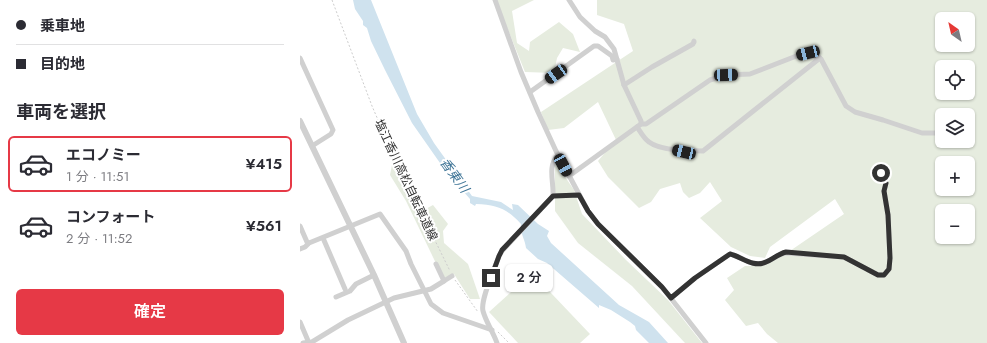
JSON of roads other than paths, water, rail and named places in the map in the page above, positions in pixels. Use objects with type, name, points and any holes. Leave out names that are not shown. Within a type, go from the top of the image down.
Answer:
[{"type":"street","points":[[495,0],[530,92],[558,155],[588,211],[598,224],[662,287],[706,343]]},
{"type":"street","points":[[569,0],[580,17],[609,42],[614,49],[624,85],[641,121],[639,125],[648,142],[657,146],[684,152],[703,151],[820,58]]},
{"type":"street","points":[[624,85],[694,42]]},
{"type":"street","points":[[530,92],[594,46],[598,46],[612,56],[613,60],[617,59]]},
{"type":"street","points":[[569,176],[639,125],[646,124],[710,80],[726,75],[750,74],[808,53],[820,58],[846,106],[855,112],[922,133],[935,133]]},
{"type":"street","points":[[300,58],[334,130],[331,134],[312,146]]},
{"type":"street","points":[[300,121],[374,275],[404,343]]},
{"type":"street","points":[[553,196],[551,170],[554,158],[558,155]]},
{"type":"street","points":[[671,298],[695,278],[730,254],[751,263],[759,264],[786,252],[844,257],[878,275],[884,275],[889,269],[890,258],[888,215],[884,191],[886,183],[881,173]]},
{"type":"street","points":[[496,343],[492,330],[483,312],[483,300],[499,256],[508,244],[553,196],[579,195]]},
{"type":"street","points":[[300,249],[350,225],[380,214],[406,251],[431,304],[443,313],[492,330]]},
{"type":"street","points":[[300,226],[309,244]]},
{"type":"street","points":[[323,238],[337,264],[345,288]]},
{"type":"street","points":[[436,264],[444,281]]},
{"type":"street","points":[[336,297],[350,291],[356,284],[374,275]]},
{"type":"street","points":[[300,322],[306,343],[312,342],[348,320],[394,298],[430,289],[452,276]]},
{"type":"water","name":"香東川","points":[[353,0],[371,0],[417,114],[434,143],[472,196],[501,202],[513,210],[512,204],[518,205],[538,224],[549,231],[547,236],[551,243],[619,305],[649,322],[668,343],[649,343],[630,322],[611,310],[599,305],[599,308],[547,263],[538,259],[526,248],[521,231],[521,224],[511,214],[501,208],[490,205],[476,204],[475,206],[470,203],[470,199],[447,173],[412,123],[371,41],[367,28],[363,25],[363,21],[355,9]]}]
